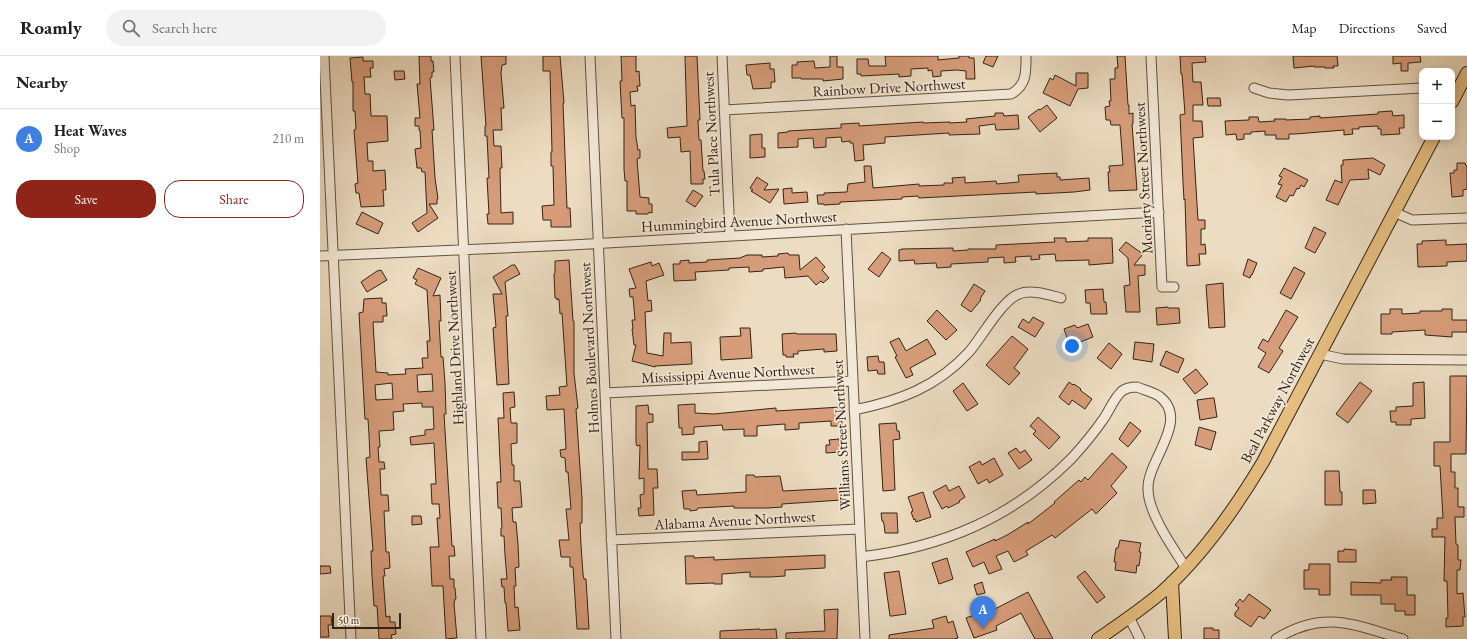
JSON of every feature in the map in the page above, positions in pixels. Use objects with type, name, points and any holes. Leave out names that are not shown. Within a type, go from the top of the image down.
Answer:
[{"type":"main road","points":[[1455,96],[1467,74]]},
{"type":"main road","name":"Beal Parkway Northwest","points":[[1098,639],[1162,592],[1186,568],[1224,522],[1245,492],[1263,462],[1432,140]]},
{"type":"main road","points":[[1172,582],[1175,639]]},
{"type":"street","points":[[324,56],[351,639]]},
{"type":"street","name":"Highland Drive Northwest","points":[[455,56],[481,639]]},
{"type":"street","name":"Holmes Boulevard Northwest","points":[[590,56],[616,639]]},
{"type":"street","name":"Tula Place Northwest","points":[[722,56],[730,235]]},
{"type":"street","name":"Rainbow Drive Northwest","points":[[724,110],[1011,94],[1022,84],[1025,77],[1026,56]]},
{"type":"street","name":"Moriarty Street Northwest","points":[[1151,56],[1162,287],[1174,287]]},
{"type":"street","points":[[1254,88],[1269,93],[1288,95],[1419,88]]},
{"type":"street","name":"Hummingbird Avenue Northwest","points":[[320,256],[598,243],[1159,212]]},
{"type":"street","points":[[1394,212],[1412,220],[1467,218]]},
{"type":"street","name":"Williams Street Northwest","points":[[846,229],[864,639]]},
{"type":"street","points":[[854,410],[899,399],[916,392],[942,377],[970,352],[1007,302],[1019,294],[1040,293],[1061,298]]},
{"type":"street","points":[[1320,354],[1343,359],[1467,360]]},
{"type":"street","name":"Mississippi Avenue Northwest","points":[[605,393],[853,381]]},
{"type":"street","points":[[861,557],[880,555],[938,541],[977,526],[1000,514],[1033,492],[1059,471],[1102,422],[1123,390],[1136,387],[1160,397],[1171,414],[1170,429],[1149,475],[1149,500],[1166,538],[1186,568]]},
{"type":"street","name":"Alabama Avenue Northwest","points":[[611,540],[859,529]]},
{"type":"street","points":[[1129,617],[1140,639]]},
{"type":"street","points":[[1276,639],[1293,629],[1320,622],[1343,622],[1403,639]]},
{"type":"building","points":[[419,56],[431,56],[431,61],[433,61],[434,72],[432,72],[432,77],[430,78],[434,130],[432,130],[435,178],[438,199],[437,204],[429,204],[438,218],[418,232],[412,223],[427,213],[425,172],[422,172],[421,168],[417,168],[415,149],[421,148],[419,126],[415,126],[415,118],[420,118],[417,84],[420,84]]},
{"type":"building","points":[[481,56],[506,56],[506,64],[502,65],[501,73],[504,108],[501,108],[502,130],[493,130],[494,146],[501,146],[501,213],[513,212],[513,224],[488,224],[487,214],[489,214],[487,178],[489,178],[487,136],[485,136],[486,126]]},
{"type":"building","points":[[543,56],[560,56],[564,103],[567,208],[570,208],[571,227],[551,227],[551,220],[543,220],[542,206],[554,205],[553,166],[551,166],[550,71],[543,71]]},
{"type":"building","points":[[621,56],[636,56],[636,72],[639,71],[640,86],[637,86],[638,91],[630,92],[631,106],[635,105],[636,137],[638,150],[640,150],[640,158],[637,159],[640,197],[649,198],[649,204],[652,204],[652,213],[649,212],[648,214],[636,214],[636,211],[627,211],[627,181],[625,181],[624,169],[624,118],[622,118],[620,81],[622,81]]},
{"type":"building","points":[[685,56],[697,56],[700,120],[698,120],[699,140],[701,140],[705,179],[703,179],[703,184],[691,184],[690,151],[681,152],[680,137],[668,138],[667,128],[687,126]]},
{"type":"building","points":[[830,56],[837,56],[837,67],[843,67],[843,79],[823,81],[823,79],[792,78],[792,65],[797,65],[797,62],[814,61],[815,68],[830,67]]},
{"type":"building","points":[[885,56],[938,56],[938,60],[959,58],[959,56],[969,56],[969,58],[974,58],[975,79],[966,79],[966,71],[957,70],[941,71],[941,76],[933,77],[932,70],[928,71],[928,68],[911,69],[911,76],[899,77],[899,74],[861,76],[861,74],[857,74],[857,59],[868,59],[869,66],[886,66]]},
{"type":"building","points":[[986,56],[998,56],[993,67],[983,63]]},
{"type":"building","points":[[1117,56],[1125,56],[1129,114],[1133,113],[1132,124],[1137,190],[1109,191],[1109,166],[1123,165],[1120,125],[1111,125],[1110,120],[1106,120],[1105,107],[1110,106],[1110,79],[1115,79],[1115,68],[1118,68]]},
{"type":"building","points":[[1180,56],[1205,56],[1206,62],[1192,63],[1193,82],[1201,82],[1203,105],[1193,105],[1193,121],[1202,121],[1203,137],[1193,138],[1198,220],[1205,220],[1205,229],[1201,229],[1201,245],[1205,244],[1206,254],[1199,254],[1200,265],[1187,266],[1180,115],[1185,114]]},
{"type":"building","points":[[1293,56],[1337,56],[1338,66],[1333,66],[1334,68],[1314,66],[1294,68]]},
{"type":"building","points":[[1393,56],[1420,56],[1421,62],[1408,63],[1408,71],[1401,71],[1401,63],[1393,64]]},
{"type":"building","points":[[363,57],[363,61],[373,61],[373,68],[370,68],[371,77],[364,77],[365,94],[370,94],[371,116],[387,116],[388,141],[367,143],[368,161],[373,161],[373,171],[385,170],[386,190],[383,190],[384,206],[361,207],[359,193],[356,193],[355,184],[358,183],[354,130],[356,129],[355,111],[353,111],[353,82],[350,58]]},
{"type":"building","points":[[770,63],[770,69],[774,69],[775,82],[771,82],[771,88],[753,89],[750,75],[747,75],[746,65]]},
{"type":"building","points":[[394,71],[404,71],[405,79],[395,80]]},
{"type":"building","points":[[1076,73],[1088,73],[1088,88],[1078,89],[1070,106],[1043,93],[1050,78],[1053,80],[1055,75],[1076,86]]},
{"type":"building","points":[[1207,98],[1220,98],[1221,106],[1208,106]]},
{"type":"building","points":[[1047,105],[1057,118],[1040,132],[1028,117]]},
{"type":"building","points":[[1392,111],[1393,116],[1404,115],[1404,128],[1399,128],[1400,134],[1381,135],[1381,129],[1378,129],[1378,126],[1359,127],[1359,129],[1352,129],[1353,134],[1344,135],[1344,130],[1289,134],[1289,139],[1276,139],[1276,135],[1265,135],[1265,131],[1244,134],[1244,139],[1237,140],[1236,134],[1226,135],[1225,121],[1249,120],[1249,117],[1258,117],[1259,122],[1275,121],[1274,119],[1310,119],[1310,117],[1320,116],[1320,118],[1378,114],[1378,112]]},
{"type":"building","points":[[995,113],[1003,113],[1004,116],[1018,115],[1019,129],[996,130],[995,124],[979,126],[980,134],[949,135],[949,133],[885,137],[885,143],[863,145],[864,160],[855,161],[853,143],[850,143],[850,141],[842,142],[841,137],[826,138],[826,147],[814,148],[813,138],[798,139],[798,147],[778,148],[778,133],[788,131],[841,128],[841,124],[859,123],[859,126],[923,122],[967,122],[966,119],[995,116]]},
{"type":"building","points":[[762,134],[762,148],[765,148],[765,157],[750,158],[750,135]]},
{"type":"building","points":[[1373,158],[1385,165],[1380,175],[1368,169],[1369,179],[1350,180],[1338,205],[1326,200],[1335,180],[1342,183],[1341,165],[1343,165],[1343,160]]},
{"type":"building","points":[[1457,163],[1465,163],[1467,166],[1467,189],[1463,190],[1463,196],[1452,197],[1450,173],[1454,173],[1454,170],[1457,170]]},
{"type":"building","points":[[864,166],[871,166],[873,188],[919,184],[919,186],[944,185],[944,183],[953,183],[952,178],[965,177],[965,183],[996,181],[997,184],[1019,182],[1018,175],[1057,173],[1057,177],[1060,177],[1060,180],[1089,178],[1090,190],[1036,194],[1036,192],[919,198],[918,196],[902,197],[902,199],[840,202],[840,204],[818,204],[817,195],[824,195],[824,193],[847,192],[848,184],[865,182]]},
{"type":"building","points":[[1284,168],[1308,180],[1304,187],[1301,185],[1299,189],[1297,188],[1293,196],[1290,195],[1286,202],[1276,197],[1282,185],[1278,184],[1282,177],[1279,176]]},
{"type":"building","points":[[757,177],[768,184],[764,190],[779,189],[770,203],[751,191],[753,190],[750,188]]},
{"type":"building","points":[[792,188],[792,193],[807,192],[808,202],[784,204],[783,189]]},
{"type":"building","points":[[693,190],[703,196],[695,207],[686,201]]},
{"type":"building","points":[[362,212],[383,223],[378,234],[356,224]]},
{"type":"building","points":[[1314,227],[1326,233],[1315,253],[1305,248]]},
{"type":"building","points":[[1054,238],[1066,238],[1066,242],[1088,241],[1088,238],[1112,238],[1113,263],[1089,265],[1089,260],[1056,261],[1055,254],[1039,255],[1040,259],[1031,260],[1031,256],[1015,257],[1016,262],[1004,263],[1004,257],[988,258],[988,262],[951,264],[951,267],[937,268],[936,263],[915,264],[914,260],[899,261],[899,250],[902,249],[953,248],[953,251],[968,249],[996,249],[996,245],[1055,242]]},
{"type":"building","points":[[1446,240],[1446,245],[1467,244],[1467,261],[1447,262],[1447,266],[1418,267],[1417,244],[1422,244],[1422,241]]},
{"type":"building","points":[[1126,242],[1143,254],[1134,265],[1145,265],[1145,275],[1138,276],[1140,312],[1126,312],[1124,286],[1130,285],[1128,258],[1119,250]]},
{"type":"building","points":[[882,252],[891,259],[879,277],[868,269]]},
{"type":"building","points":[[788,253],[789,255],[799,255],[800,270],[816,257],[825,267],[822,270],[829,278],[823,283],[821,281],[816,285],[808,276],[785,278],[784,267],[749,272],[749,267],[695,272],[696,280],[674,281],[673,264],[680,264],[680,261],[689,260],[689,263],[707,262],[707,260],[740,258],[747,255],[762,255],[762,257],[778,256],[778,254]]},
{"type":"building","points":[[1248,259],[1257,263],[1250,278],[1243,275]]},
{"type":"building","points":[[569,260],[574,321],[574,373],[578,408],[576,409],[582,498],[582,523],[580,523],[581,545],[583,574],[584,579],[586,579],[589,629],[577,629],[573,567],[570,567],[570,557],[561,557],[559,540],[569,540],[566,509],[571,509],[568,472],[566,472],[565,458],[561,457],[560,450],[566,449],[564,409],[547,410],[546,396],[560,395],[559,387],[567,386],[562,313],[560,314],[559,299],[557,300],[557,298],[555,298],[554,274],[555,261]]},
{"type":"building","points":[[651,262],[652,266],[659,263],[664,275],[646,281],[648,301],[651,300],[652,311],[645,312],[647,353],[663,356],[664,333],[671,333],[671,343],[691,342],[692,364],[655,367],[632,361],[636,345],[634,345],[632,320],[635,320],[633,297],[630,297],[629,289],[636,288],[629,269]]},
{"type":"building","points":[[512,265],[515,265],[520,274],[505,282],[508,316],[506,316],[509,384],[497,385],[493,328],[496,327],[493,294],[502,294],[493,277]]},
{"type":"building","points":[[1294,267],[1305,273],[1291,299],[1280,293]]},
{"type":"building","points":[[418,268],[441,278],[433,296],[440,295],[441,321],[439,321],[441,357],[443,357],[445,383],[446,414],[444,414],[452,546],[454,546],[455,556],[449,556],[450,579],[454,579],[456,599],[454,604],[457,638],[446,639],[443,586],[432,586],[430,547],[439,547],[437,518],[440,518],[439,504],[432,504],[431,484],[436,484],[434,443],[411,445],[410,437],[425,435],[425,430],[434,429],[433,407],[422,407],[422,403],[403,404],[404,411],[393,412],[394,430],[379,431],[379,462],[384,462],[385,469],[380,469],[381,495],[388,495],[389,511],[384,511],[386,552],[389,552],[390,568],[384,569],[385,576],[383,576],[386,617],[390,616],[390,622],[395,622],[396,634],[391,635],[392,639],[379,639],[377,606],[374,606],[371,551],[373,551],[366,458],[370,457],[369,435],[368,419],[365,419],[359,313],[363,312],[364,299],[382,298],[382,303],[386,303],[387,316],[383,316],[383,322],[373,322],[376,372],[388,373],[388,375],[406,374],[405,369],[423,368],[422,358],[428,358],[427,341],[430,341],[427,290],[415,284],[417,280],[413,278]],"holes":[[[432,374],[433,391],[418,392],[417,375]],[[392,383],[393,399],[376,400],[375,385]]]},
{"type":"building","points":[[381,270],[387,280],[367,292],[361,282],[377,271]]},
{"type":"building","points":[[1223,283],[1225,327],[1209,328],[1206,285]]},
{"type":"building","points":[[974,284],[985,291],[980,299],[981,300],[971,312],[961,305]]},
{"type":"building","points":[[1103,289],[1107,314],[1091,314],[1090,303],[1086,303],[1085,290]]},
{"type":"building","points":[[1156,308],[1179,308],[1180,323],[1157,325]]},
{"type":"building","points":[[1390,309],[1402,309],[1402,314],[1452,309],[1452,320],[1467,320],[1467,332],[1452,332],[1452,337],[1425,335],[1425,330],[1381,334],[1381,314],[1390,314]]},
{"type":"building","points":[[937,310],[957,330],[946,340],[927,321]]},
{"type":"building","points":[[1286,310],[1298,317],[1279,348],[1283,351],[1269,373],[1258,367],[1266,353],[1258,348],[1263,339],[1268,342]]},
{"type":"building","points":[[1033,317],[1044,323],[1035,337],[1018,327],[1023,319],[1029,323]]},
{"type":"building","points":[[1088,324],[1093,337],[1070,346],[1064,329],[1075,325],[1077,328]]},
{"type":"building","points":[[740,328],[750,328],[752,358],[721,360],[720,337],[741,336]]},
{"type":"building","points":[[782,334],[836,334],[837,351],[824,352],[824,349],[798,351],[798,354],[793,354],[794,357],[786,357],[786,355],[783,355]]},
{"type":"building","points":[[1012,336],[1028,349],[1014,368],[1020,373],[1009,385],[986,365]]},
{"type":"building","points":[[899,338],[906,351],[927,339],[936,354],[910,368],[913,375],[906,378],[895,357],[897,356],[890,342]]},
{"type":"building","points":[[1135,342],[1154,344],[1152,362],[1133,359]]},
{"type":"building","points":[[1109,343],[1122,354],[1111,369],[1097,358]]},
{"type":"building","points":[[1166,351],[1184,359],[1178,373],[1160,365]]},
{"type":"building","points":[[878,356],[879,362],[884,362],[885,374],[878,374],[877,370],[868,371],[867,357]]},
{"type":"building","points":[[1196,369],[1208,384],[1195,394],[1183,379]]},
{"type":"building","points":[[1450,376],[1467,376],[1466,454],[1451,454],[1451,472],[1455,472],[1455,488],[1458,488],[1458,507],[1464,507],[1464,517],[1455,517],[1458,560],[1461,560],[1460,570],[1457,570],[1457,594],[1463,593],[1465,617],[1463,617],[1463,626],[1446,627],[1446,618],[1448,618],[1447,581],[1444,581],[1445,537],[1432,537],[1432,529],[1437,529],[1437,518],[1443,518],[1440,466],[1434,466],[1434,442],[1450,442]]},
{"type":"building","points":[[1069,382],[1081,389],[1080,390],[1092,399],[1085,409],[1072,400],[1069,405],[1059,397]]},
{"type":"building","points":[[1360,382],[1372,391],[1348,423],[1336,414]]},
{"type":"building","points":[[1424,382],[1425,418],[1411,419],[1411,425],[1396,425],[1396,422],[1391,422],[1390,411],[1396,411],[1396,407],[1413,406],[1413,383]]},
{"type":"building","points":[[963,383],[978,404],[967,411],[953,391]]},
{"type":"building","points":[[514,392],[515,407],[510,408],[511,423],[517,423],[517,443],[511,444],[512,465],[514,465],[514,481],[520,481],[522,507],[512,508],[513,522],[516,522],[518,544],[519,567],[515,568],[516,586],[514,586],[515,608],[518,607],[520,630],[508,631],[504,587],[502,587],[501,579],[507,579],[504,536],[501,536],[501,508],[498,508],[497,482],[501,482],[498,418],[504,418],[503,393]]},
{"type":"building","points":[[1214,398],[1217,417],[1200,420],[1197,400]]},
{"type":"building","points":[[695,404],[695,413],[714,414],[776,408],[776,411],[841,407],[842,426],[831,426],[831,421],[799,423],[799,429],[785,430],[785,424],[757,426],[757,436],[744,436],[744,429],[723,430],[722,425],[694,427],[694,434],[682,435],[682,428],[679,428],[678,405]]},
{"type":"building","points":[[648,405],[649,414],[653,414],[653,422],[647,423],[648,469],[657,469],[658,488],[653,488],[654,515],[639,516],[638,508],[641,508],[640,495],[644,494],[644,478],[639,479],[640,445],[637,446],[636,443],[636,406]]},
{"type":"building","points":[[1038,417],[1060,437],[1049,449],[1033,434],[1036,431],[1030,426]]},
{"type":"building","points":[[1130,422],[1141,431],[1128,447],[1119,439]]},
{"type":"building","points":[[896,423],[900,439],[893,440],[895,490],[883,491],[879,424]]},
{"type":"building","points":[[1199,427],[1216,432],[1211,450],[1195,445]]},
{"type":"building","points":[[839,439],[840,452],[826,453],[826,445],[830,445],[829,440]]},
{"type":"building","points":[[707,441],[708,459],[682,460],[682,452],[699,452],[699,442]]},
{"type":"building","points":[[1016,448],[1020,453],[1025,450],[1032,460],[1019,469],[1008,453]]},
{"type":"building","points":[[1112,453],[1127,467],[1111,486],[1117,493],[1096,514],[1092,509],[1055,538],[1052,535],[1026,551],[1028,555],[1014,562],[1008,551],[996,556],[1002,569],[989,574],[984,562],[973,567],[966,552],[995,539],[995,541],[1028,522],[1028,524],[1055,503],[1054,502],[1079,480],[1081,482],[1085,477],[1088,480]]},
{"type":"building","points":[[994,458],[1003,475],[989,483],[987,479],[978,484],[969,467],[980,461],[982,465]]},
{"type":"building","points":[[1325,471],[1339,471],[1342,505],[1325,505]]},
{"type":"building","points":[[746,475],[754,475],[755,477],[780,476],[783,491],[840,488],[841,500],[782,504],[782,507],[768,508],[734,508],[734,506],[698,508],[697,510],[690,511],[690,509],[684,509],[682,491],[696,490],[697,495],[746,492]]},
{"type":"building","points":[[946,485],[949,491],[959,486],[965,497],[959,501],[960,502],[948,508],[947,506],[942,509],[933,492]]},
{"type":"building","points":[[1363,490],[1375,490],[1376,503],[1363,504]]},
{"type":"building","points":[[923,492],[931,517],[916,522],[911,512],[913,511],[908,497]]},
{"type":"building","points":[[881,513],[897,513],[898,533],[885,533]]},
{"type":"building","points":[[412,516],[421,516],[422,524],[412,525]]},
{"type":"building","points":[[1120,540],[1141,543],[1139,552],[1141,552],[1139,566],[1137,565],[1136,573],[1115,570],[1116,562],[1114,562],[1116,548],[1118,548]]},
{"type":"building","points":[[1344,549],[1356,550],[1356,562],[1338,562],[1338,551],[1344,551]]},
{"type":"building","points":[[825,555],[825,568],[785,570],[785,576],[770,577],[750,577],[750,572],[722,574],[722,584],[686,584],[685,556],[694,556],[694,558],[714,557],[714,560]]},
{"type":"building","points":[[947,558],[953,579],[939,584],[932,563]]},
{"type":"building","points":[[1309,564],[1330,564],[1330,595],[1319,595],[1319,589],[1304,589],[1304,570],[1309,570]]},
{"type":"building","points":[[320,566],[330,566],[331,573],[320,574]]},
{"type":"building","points":[[899,571],[906,614],[890,616],[884,573]]},
{"type":"building","points":[[1085,571],[1105,597],[1097,603],[1077,577]]},
{"type":"building","points":[[1391,577],[1407,577],[1407,595],[1415,595],[1415,615],[1405,615],[1405,611],[1395,611],[1395,604],[1381,604],[1381,595],[1351,595],[1351,582],[1381,583],[1381,580],[1392,580]]},
{"type":"building","points":[[982,582],[985,593],[977,595],[974,585]]},
{"type":"building","points":[[1028,592],[1053,639],[1035,639],[1021,613],[996,626],[997,630],[974,638],[966,618],[990,609],[991,611]]},
{"type":"building","points":[[1249,594],[1271,610],[1264,619],[1259,616],[1251,627],[1235,616],[1235,613],[1239,608],[1235,605],[1240,599],[1243,602]]},
{"type":"building","points":[[838,609],[837,639],[786,639],[786,633],[825,631],[824,610]]},
{"type":"building","points":[[320,616],[331,616],[332,625],[328,625],[329,637],[320,637]]},
{"type":"building","points":[[946,616],[948,623],[953,621],[958,638],[889,639],[889,635],[934,628],[932,620]]},
{"type":"building","points":[[1204,628],[1219,630],[1219,639],[1204,639]]},
{"type":"building","points":[[776,629],[777,639],[720,639],[720,631]]},
{"type":"place","name":"Heat Waves","points":[[983,629]]}]
